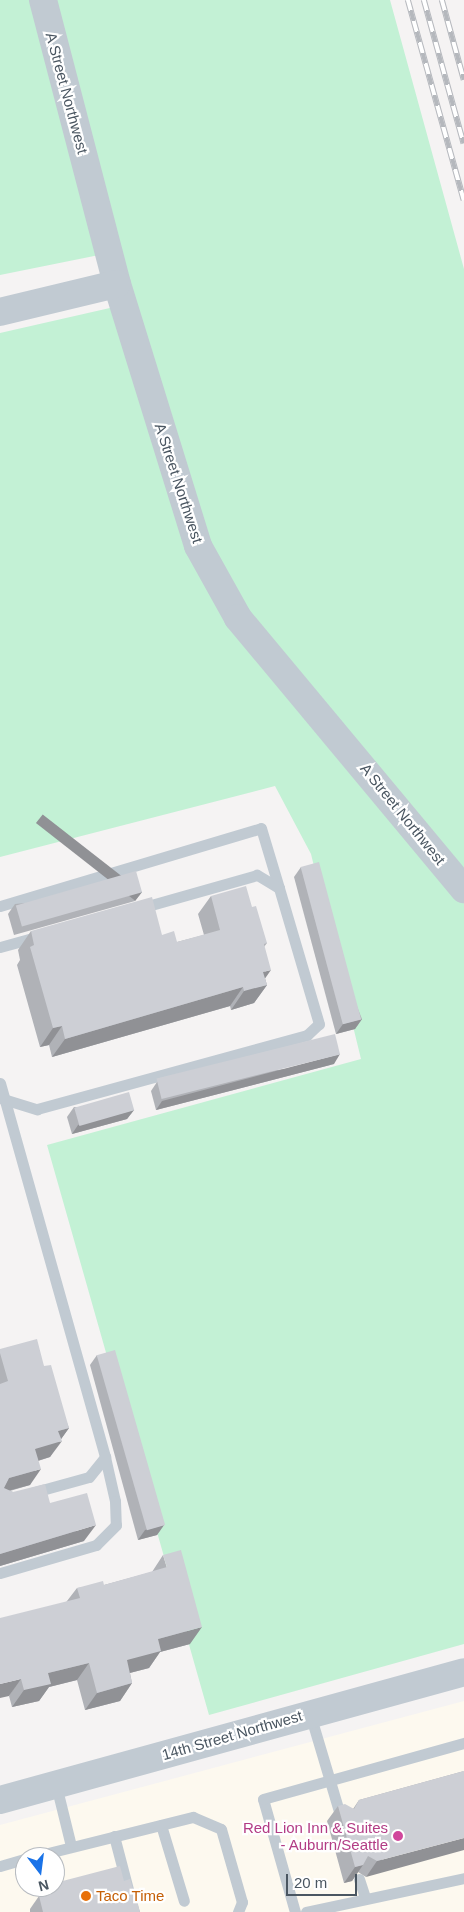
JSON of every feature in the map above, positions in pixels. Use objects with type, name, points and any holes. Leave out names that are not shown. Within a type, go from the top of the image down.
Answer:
[{"type":"street","name":"A Street Northwest","points":[[43,0],[117,284],[198,546],[238,618],[464,889]]},
{"type":"street","points":[[0,312],[117,284]]},
{"type":"street","name":"14th Street Northwest","points":[[0,1800],[464,1672]]},
{"type":"lane","points":[[0,906],[261,828],[320,1024],[307,1035],[36,1109],[2,1097]]},
{"type":"lane","points":[[124,912],[257,875],[279,888]]},
{"type":"lane","points":[[0,947],[48,934]]},
{"type":"lane","points":[[0,1083],[2,1097],[105,1456],[115,1501],[116,1525],[96,1545],[0,1573]]},
{"type":"lane","points":[[18,1496],[89,1477],[105,1456]]},
{"type":"lane","points":[[310,1714],[341,1818]]},
{"type":"lane","points":[[296,1912],[263,1800],[464,1743]]},
{"type":"lane","points":[[56,1784],[71,1846]]},
{"type":"lane","points":[[65,1848],[193,1817],[221,1829],[242,1902],[238,1912]]},
{"type":"lane","points":[[161,1825],[184,1902]]},
{"type":"lane","points":[[114,1836],[134,1912]]},
{"type":"lane","points":[[0,1866],[15,1862]]},
{"type":"lane","points":[[306,1912],[464,1878]]},
{"type":"lane","points":[[359,1879],[365,1898]]},
{"type":"shaded area","points":[[464,1701],[464,1912],[0,1912],[0,1825]]},
{"type":"green space","points":[[0,0],[390,0],[464,269],[464,1644],[209,1715],[47,1145],[361,1059],[311,854],[275,786],[0,857],[0,333],[123,305],[109,253],[0,275]]},
{"type":"building","points":[[319,862],[361,1019],[343,1024],[301,867]]},
{"type":"building","points":[[136,871],[142,892],[22,927],[16,905]]},
{"type":"building","points":[[246,886],[252,907],[256,906],[267,943],[264,944],[271,970],[263,972],[267,985],[244,991],[243,987],[65,1039],[62,1026],[53,1028],[30,947],[34,945],[31,931],[152,897],[162,935],[174,931],[177,942],[220,930],[211,896]]},
{"type":"building","points":[[335,1034],[340,1054],[162,1099],[156,1079]]},
{"type":"building","points":[[129,1092],[134,1110],[79,1126],[74,1108]]},
{"type":"building","points":[[37,1339],[44,1366],[51,1365],[69,1428],[58,1431],[62,1441],[35,1449],[41,1469],[9,1478],[4,1488],[13,1492],[45,1484],[50,1503],[87,1493],[96,1525],[0,1554],[0,1384],[8,1381],[0,1349]]},
{"type":"building","points":[[115,1350],[165,1525],[147,1530],[97,1355]]},
{"type":"building","points":[[181,1550],[202,1627],[158,1639],[161,1651],[127,1660],[132,1683],[97,1693],[89,1663],[48,1673],[51,1684],[24,1690],[21,1679],[0,1684],[0,1618],[80,1598],[77,1588],[103,1581],[104,1585],[167,1567],[163,1555]]},
{"type":"building","name":"Red Lion Inn & Suites - Auburn/Seattle","points":[[464,1771],[464,1838],[377,1861],[368,1856],[363,1865],[355,1867],[338,1806],[345,1804],[354,1809],[359,1800]]},
{"type":"building","name":"Taco Time","points":[[120,1866],[124,1881],[130,1879],[140,1912],[43,1912],[39,1897],[65,1897],[65,1880]]},
{"type":"railway","points":[[408,0],[464,200]]},
{"type":"railway","points":[[424,0],[464,144]]},
{"type":"railway","points":[[442,0],[464,80]]},
{"type":"place","name":"Red Lion Inn & Suites - Auburn/Seattle","points":[[398,1836]]},
{"type":"place","name":"Taco Time","points":[[86,1896]]}]
